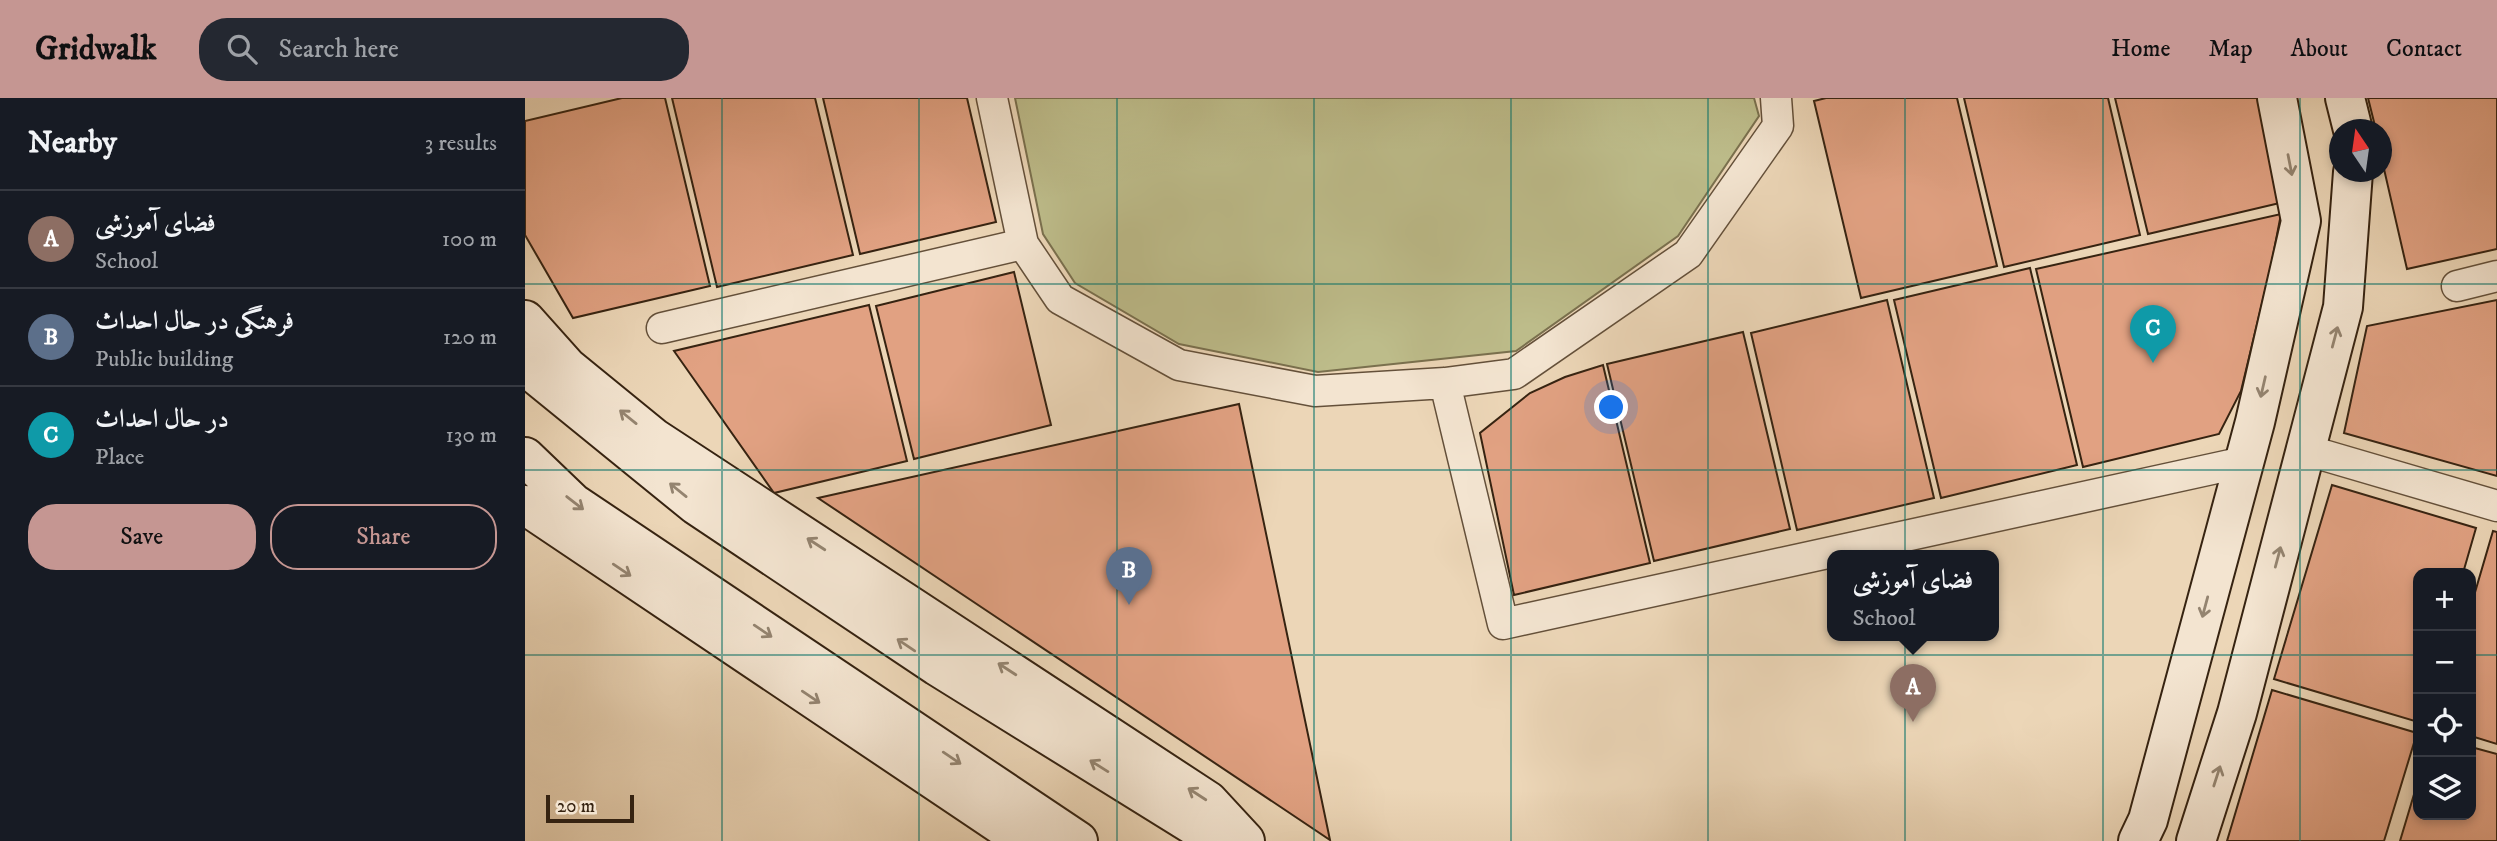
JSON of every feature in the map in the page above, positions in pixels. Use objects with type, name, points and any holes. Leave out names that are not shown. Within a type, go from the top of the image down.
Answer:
[{"type":"street","points":[[992,98],[1023,244],[1061,299],[1179,365],[1315,391],[1445,383],[1514,374],[1688,254],[1777,126],[1776,98]]},
{"type":"street","points":[[2138,841],[2148,820],[2244,462],[2301,221],[2277,98]]},
{"type":"street","points":[[2345,98],[2350,119]]},
{"type":"street","points":[[2196,841],[2237,713],[2343,307],[2352,182]]},
{"type":"street","points":[[662,328],[1023,244]]},
{"type":"street","points":[[2456,286],[2497,276]]},
{"type":"street","points":[[525,320],[567,367],[654,438],[1208,801],[1245,841]]},
{"type":"street","points":[[525,366],[696,505],[937,666],[1219,841]]},
{"type":"street","points":[[1445,383],[1503,624],[1827,553]]},
{"type":"street","points":[[2306,450],[2497,506]]},
{"type":"street","points":[[525,457],[573,503],[1078,841]]},
{"type":"street","points":[[1841,550],[2244,462]]},
{"type":"street","points":[[716,479],[726,525]]},
{"type":"street","points":[[525,505],[1025,841]]},
{"type":"street","points":[[660,595],[711,596]]},
{"type":"shaded area","points":[[1015,98],[1754,98],[1759,116],[1678,236],[1516,351],[1318,372],[1179,344],[1075,283],[1043,234]]},
{"type":"building","points":[[622,98],[665,98],[710,286],[573,318],[525,235],[525,121]]},
{"type":"building","points":[[672,98],[815,98],[853,255],[717,287]]},
{"type":"building","points":[[823,98],[967,98],[996,222],[860,254]]},
{"type":"building","points":[[1826,98],[1957,98],[1997,266],[1861,298],[1814,101]]},
{"type":"building","points":[[1964,98],[2108,98],[2140,235],[2004,267]]},
{"type":"building","points":[[2115,98],[2259,98],[2284,202],[2148,234]]},
{"type":"building","points":[[2368,98],[2497,98],[2497,249],[2407,269],[2387,182],[2392,182],[2392,119],[2373,119]]},
{"type":"building","points":[[2281,214],[2241,391],[2219,434],[2083,467],[2036,269]]},
{"type":"building","points":[[2030,268],[2077,465],[1941,498],[1894,300]]},
{"type":"building","points":[[1014,272],[1051,425],[914,459],[876,306]]},
{"type":"building","points":[[1887,300],[1934,498],[1797,530],[1751,333]]},
{"type":"building","points":[[2497,300],[2497,476],[2344,433],[2367,326]]},
{"type":"building","points":[[869,305],[907,461],[774,493],[674,351]]},
{"type":"building","points":[[1743,332],[1790,529],[1654,561],[1607,364]]},
{"type":"building","points":[[1603,365],[1650,563],[1514,595],[1480,433],[1530,393],[1565,377]]},
{"type":"building","points":[[1239,404],[1330,840],[818,498]]},
{"type":"building","points":[[2332,485],[2476,528],[2464,568],[2413,568],[2413,721],[2274,679]]},
{"type":"building","points":[[2493,531],[2497,532],[2497,744],[2476,738],[2476,589]]},
{"type":"building","points":[[2272,690],[2413,732],[2413,746],[2384,841],[2227,841]]},
{"type":"building","points":[[2476,748],[2497,754],[2497,841],[2400,841],[2413,798],[2413,820],[2476,820]]},
{"type":"place","name":"در حال احداث","points":[[2153,363]]},
{"type":"place","name":"فرهنگی در حال احداث","points":[[1129,605]]},
{"type":"place","name":"فضای آموزشی","points":[[1913,722]]}]
